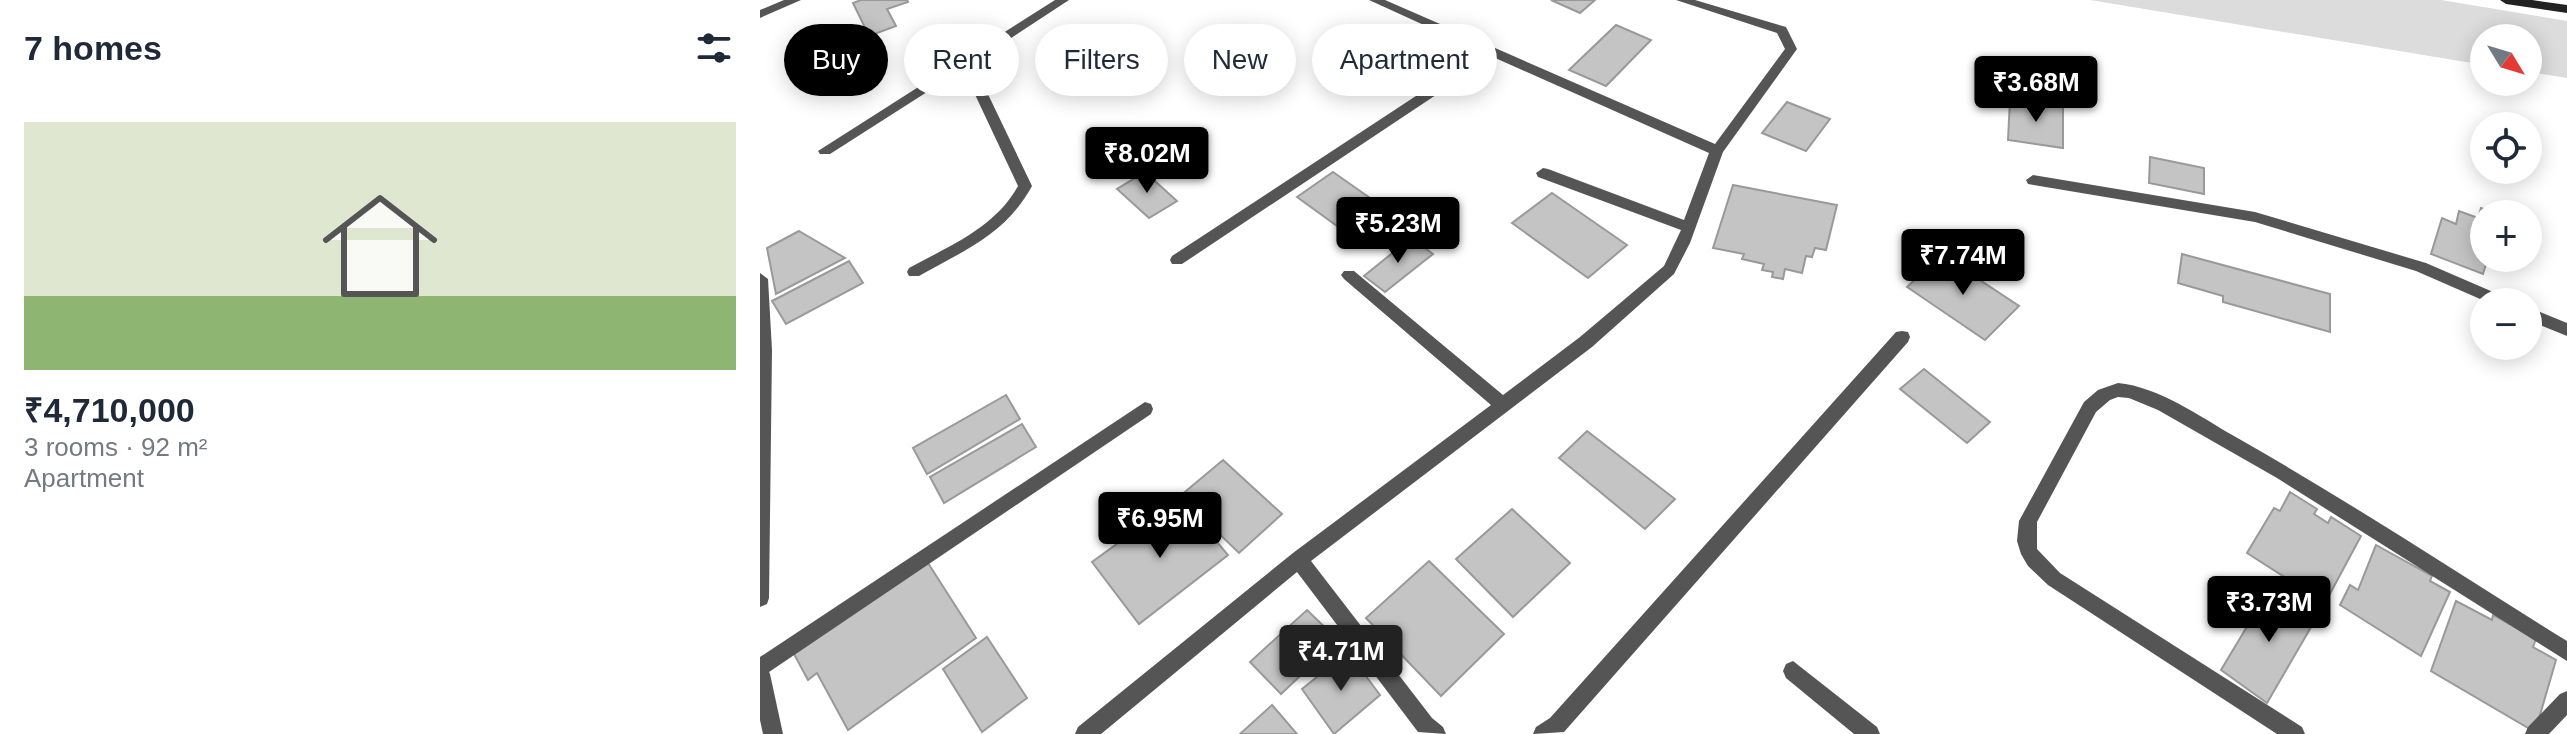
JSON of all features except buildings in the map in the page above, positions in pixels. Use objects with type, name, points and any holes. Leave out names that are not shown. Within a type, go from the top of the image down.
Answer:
[{"type":"main road","points":[[2506,0],[2567,9]]},
{"type":"street","points":[[760,14],[795,0]]},
{"type":"street","points":[[1019,28],[1063,0]]},
{"type":"street","points":[[1375,0],[1431,24]]},
{"type":"street","points":[[1085,734],[1299,559],[1586,342],[1669,270],[1689,227],[1717,151],[1791,49],[1782,30],[1682,0]]},
{"type":"street","points":[[1497,52],[1717,151]]},
{"type":"street","points":[[825,151],[912,96]]},
{"type":"street","points":[[914,272],[1000,221],[1017,204],[1025,186],[982,96]]},
{"type":"street","points":[[1177,260],[1426,96]]},
{"type":"street","points":[[1543,173],[1689,227]]},
{"type":"street","points":[[2033,180],[2255,217],[2421,267],[2470,288]]},
{"type":"street","points":[[1349,275],[1503,405]]},
{"type":"street","points":[[760,279],[760,598]]},
{"type":"street","points":[[2542,319],[2567,330]]},
{"type":"street","points":[[1543,734],[1557,725],[1902,337]]},
{"type":"street","points":[[2295,734],[2054,579],[2033,560],[2024,542],[2028,521],[2090,407],[2104,395],[2130,391],[2164,405],[2283,473],[2567,652]]},
{"type":"street","points":[[773,734],[760,671],[1145,409]]},
{"type":"street","points":[[1299,559],[1425,725],[1436,734]]},
{"type":"street","points":[[1793,671],[1870,734]]},
{"type":"street","points":[[2535,734],[2567,701]]},
{"type":"shaded area","points":[[2090,0],[2441,0],[2567,21],[2567,78],[2542,74],[2542,24],[2470,24],[2470,63]]}]
